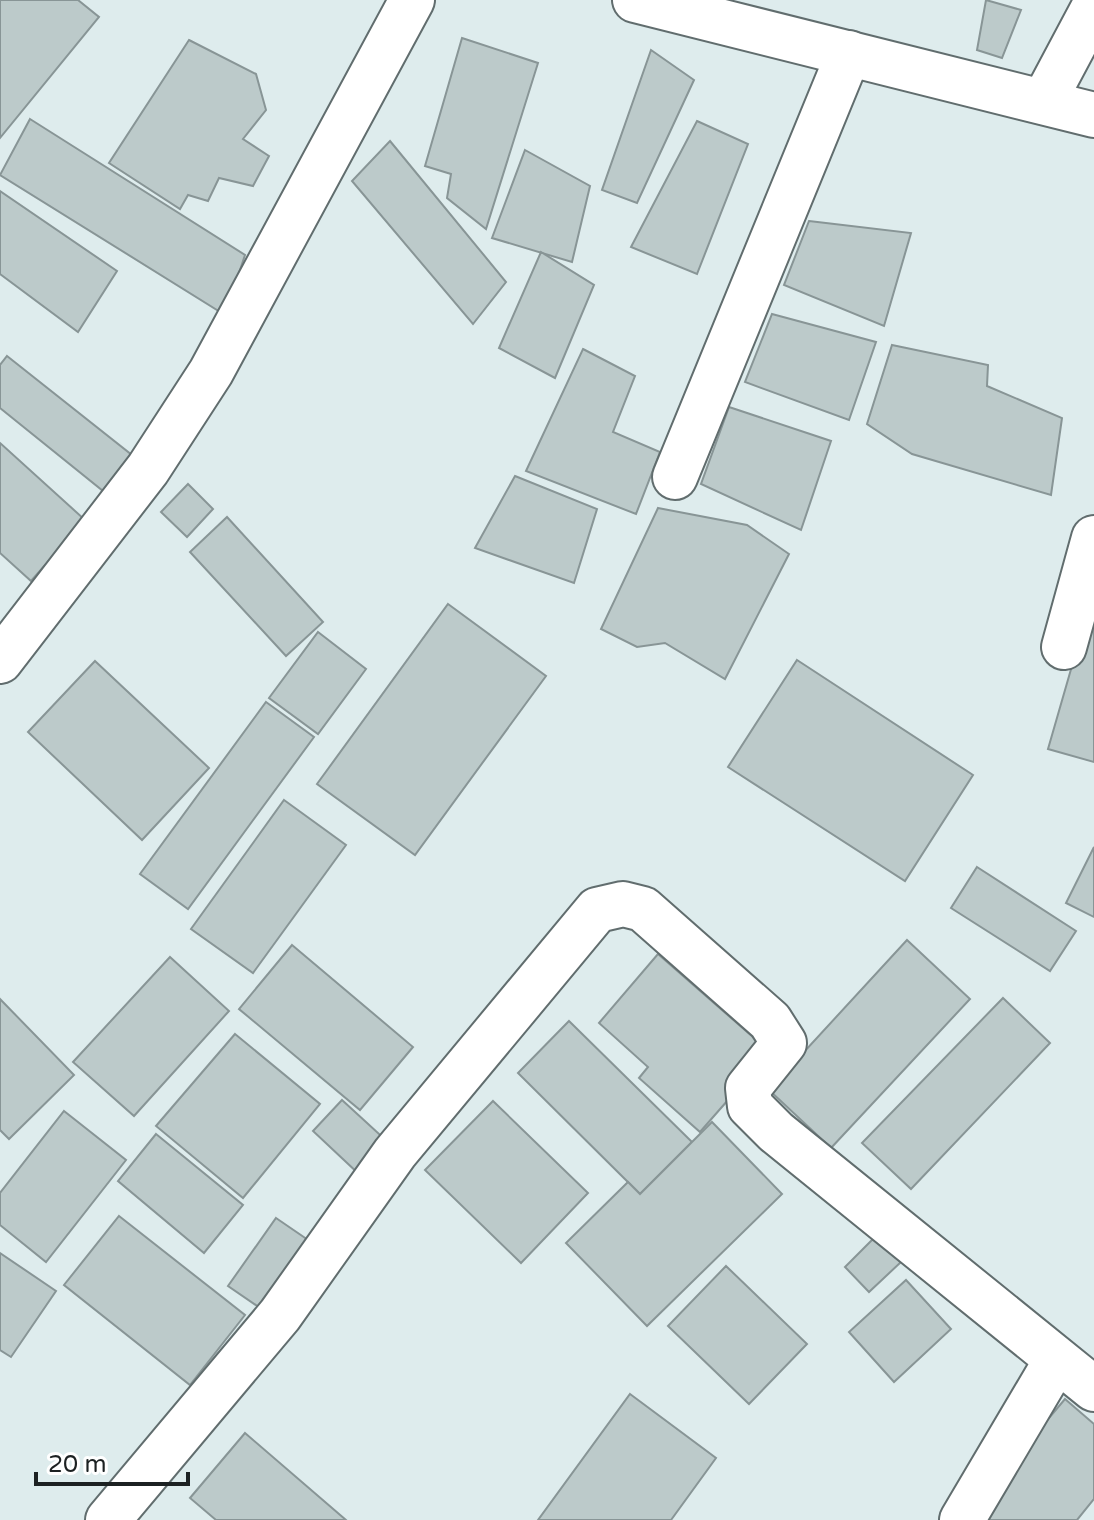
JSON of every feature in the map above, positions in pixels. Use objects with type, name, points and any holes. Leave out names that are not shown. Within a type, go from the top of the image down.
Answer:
[{"type":"street","points":[[0,661],[148,469],[211,372],[412,0]]},
{"type":"street","points":[[635,0],[749,13],[849,53],[1094,115]]},
{"type":"street","points":[[1044,101],[1094,7]]},
{"type":"street","points":[[675,477],[849,53]]},
{"type":"street","points":[[1064,647],[1094,538]]},
{"type":"street","points":[[108,1520],[280,1315],[395,1153],[597,910],[623,904],[643,909],[770,1021],[784,1043],[748,1088],[750,1106],[776,1132],[1094,1389]]},
{"type":"street","points":[[962,1520],[1056,1361]]},
{"type":"building","points":[[0,0],[78,0],[99,17],[0,138]]},
{"type":"building","points":[[986,0],[1021,10],[1002,58],[977,50]]},
{"type":"building","points":[[462,38],[538,63],[486,229],[447,198],[451,174],[425,166]]},
{"type":"building","points":[[189,40],[256,74],[266,110],[243,139],[269,156],[253,186],[219,178],[208,201],[188,195],[180,209],[109,163]]},
{"type":"building","points":[[651,50],[694,80],[637,203],[602,190]]},
{"type":"building","points":[[30,119],[245,255],[225,315],[0,175]]},
{"type":"building","points":[[697,121],[748,144],[697,274],[631,247]]},
{"type":"building","points":[[390,141],[506,282],[473,324],[352,181]]},
{"type":"building","points":[[525,150],[590,186],[572,262],[492,238]]},
{"type":"building","points":[[0,191],[117,271],[78,332],[0,274]]},
{"type":"building","points":[[809,221],[911,233],[884,326],[784,285]]},
{"type":"building","points":[[541,252],[594,285],[555,378],[499,348]]},
{"type":"building","points":[[772,314],[876,342],[849,420],[745,382]]},
{"type":"building","points":[[892,345],[988,365],[987,386],[1062,418],[1051,495],[912,454],[867,424]]},
{"type":"building","points":[[583,349],[635,376],[613,432],[660,452],[636,514],[526,471]]},
{"type":"building","points":[[7,356],[142,463],[113,499],[0,408],[0,365]]},
{"type":"building","points":[[729,407],[831,441],[801,530],[701,484]]},
{"type":"building","points":[[0,443],[85,520],[31,581],[0,553]]},
{"type":"building","points":[[515,476],[597,509],[574,583],[475,548]]},
{"type":"building","points":[[188,484],[213,509],[187,537],[161,512]]},
{"type":"building","points":[[658,508],[747,525],[789,554],[725,679],[665,643],[637,647],[601,629]]},
{"type":"building","points":[[227,517],[323,622],[286,656],[190,552]]},
{"type":"building","points":[[1094,593],[1094,762],[1048,749]]},
{"type":"building","points":[[448,604],[546,676],[415,855],[317,784]]},
{"type":"building","points":[[318,632],[366,669],[318,734],[269,698]]},
{"type":"building","points":[[797,660],[973,775],[905,881],[728,767]]},
{"type":"building","points":[[95,661],[209,768],[142,840],[28,732]]},
{"type":"building","points":[[266,702],[314,737],[188,909],[140,874]]},
{"type":"building","points":[[284,800],[346,845],[253,973],[191,929]]},
{"type":"building","points":[[1094,847],[1094,917],[1066,903]]},
{"type":"building","points":[[977,867],[1076,931],[1050,971],[951,908]]},
{"type":"building","points":[[907,940],[970,999],[831,1148],[769,1090]]},
{"type":"building","points":[[292,945],[413,1047],[360,1110],[239,1009]]},
{"type":"building","points":[[658,954],[770,1052],[700,1132],[639,1078],[648,1067],[599,1023]]},
{"type":"building","points":[[170,957],[229,1011],[134,1116],[73,1062]]},
{"type":"building","points":[[1003,998],[1050,1043],[911,1189],[862,1143]]},
{"type":"building","points":[[0,999],[74,1075],[9,1139],[0,1130]]},
{"type":"building","points":[[569,1021],[692,1142],[640,1194],[518,1073]]},
{"type":"building","points":[[235,1034],[320,1104],[243,1198],[156,1126]]},
{"type":"building","points":[[342,1100],[390,1144],[361,1176],[313,1131]]},
{"type":"building","points":[[493,1101],[588,1193],[521,1263],[425,1170]]},
{"type":"building","points":[[64,1111],[126,1160],[46,1262],[0,1225],[0,1193]]},
{"type":"building","points":[[712,1122],[782,1194],[647,1326],[566,1243],[628,1182],[640,1194]]},
{"type":"building","points":[[156,1134],[243,1205],[204,1253],[118,1181]]},
{"type":"building","points":[[119,1216],[245,1315],[190,1385],[64,1285]]},
{"type":"building","points":[[276,1218],[311,1242],[263,1310],[228,1286]]},
{"type":"building","points":[[875,1237],[901,1262],[869,1292],[845,1267]]},
{"type":"building","points":[[0,1253],[56,1291],[11,1357],[0,1350]]},
{"type":"building","points":[[726,1266],[807,1344],[749,1404],[668,1326]]},
{"type":"building","points":[[906,1280],[951,1329],[894,1382],[849,1332]]},
{"type":"building","points":[[630,1394],[716,1458],[671,1520],[538,1520]]},
{"type":"building","points":[[1065,1399],[1094,1424],[1094,1499],[1077,1520],[965,1520],[964,1519]]},
{"type":"building","points":[[245,1433],[346,1520],[216,1520],[190,1498]]}]
